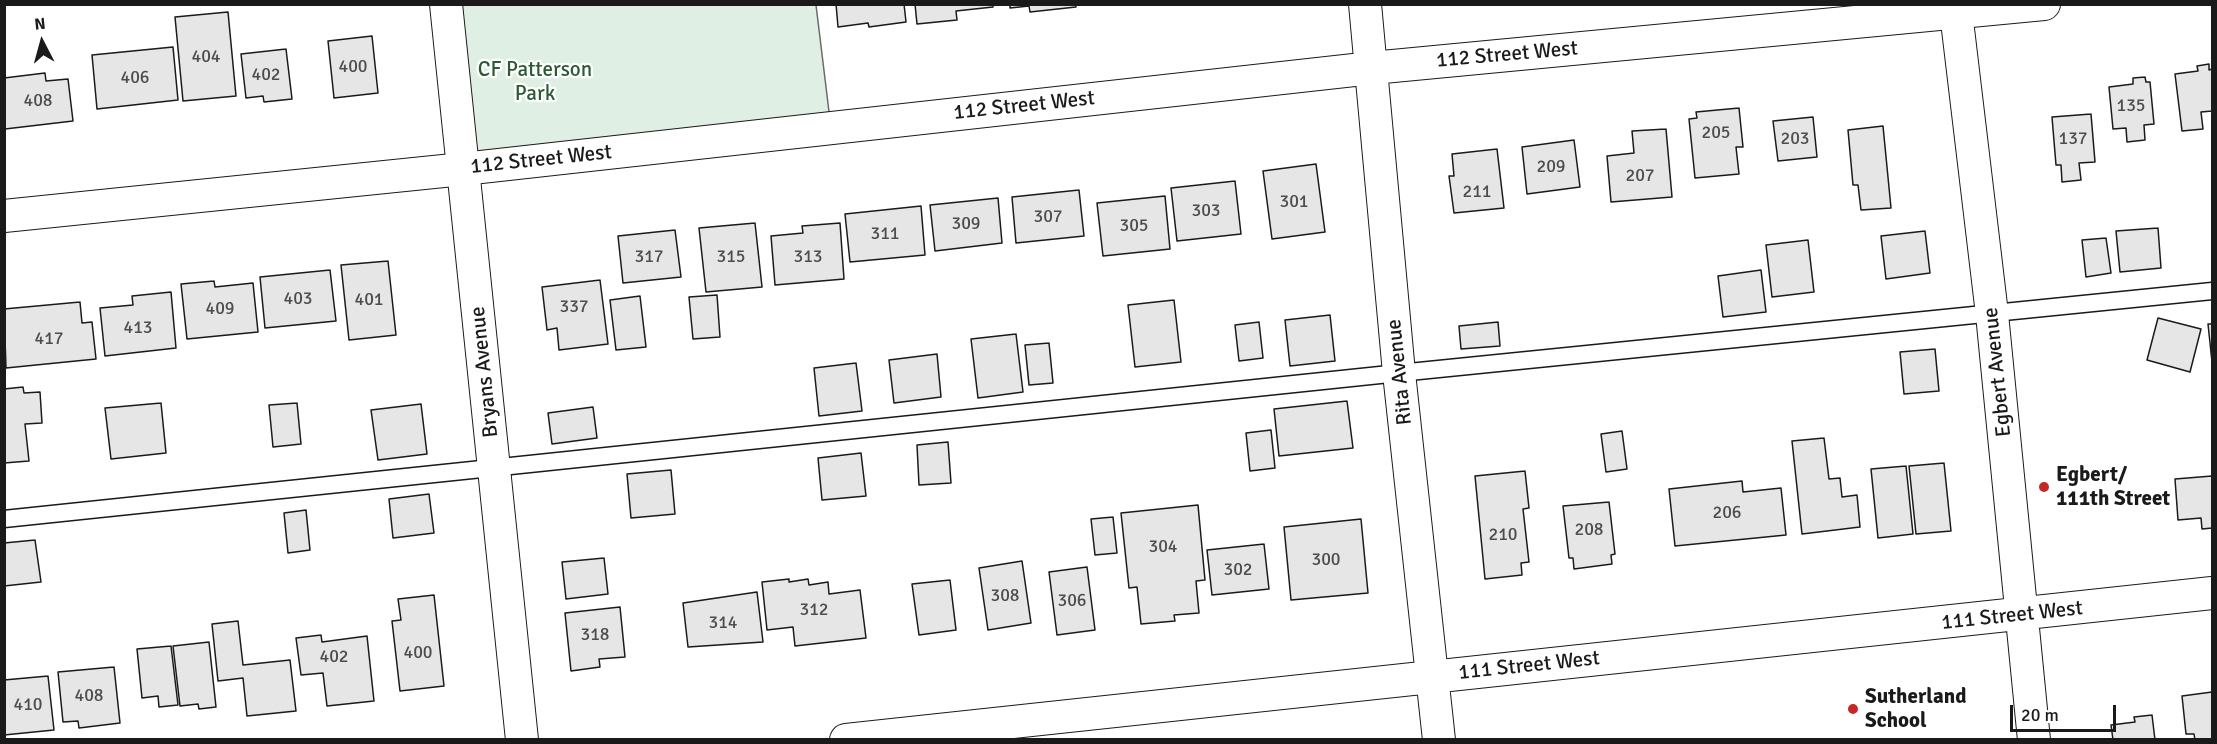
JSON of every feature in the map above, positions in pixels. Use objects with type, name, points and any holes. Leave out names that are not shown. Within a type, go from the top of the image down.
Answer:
[{"type":"street","name":"Bryans Avenue","points":[[446,4],[496,469],[522,740]]},
{"type":"street","name":"Rita Avenue","points":[[1365,4],[1399,373],[1439,740]]},
{"type":"street","name":"112 Street West","points":[[4,216],[463,169],[1371,68],[1956,9],[2044,4]]},
{"type":"street","name":"Egbert Avenue","points":[[1956,9],[1992,314],[2034,740]]},
{"type":"street","name":"111 Street West","points":[[846,740],[2212,593]]},
{"type":"lane","points":[[4,519],[1399,373],[2212,291]]},
{"type":"green space","name":"CF Patterson Park","points":[[446,5],[816,5],[831,128],[463,169]]},
{"type":"building","points":[[836,4],[904,4],[906,22],[869,27],[868,23],[838,27]]},
{"type":"building","points":[[915,4],[993,4],[993,7],[956,11],[957,20],[917,24]]},
{"type":"building","points":[[1010,4],[1075,4],[1076,7],[1030,12],[1029,6],[1010,8]]},
{"type":"building","points":[[228,12],[236,96],[183,101],[175,17]]},
{"type":"building","points":[[372,36],[378,93],[334,98],[328,41]]},
{"type":"building","points":[[173,47],[178,100],[97,109],[92,55]]},
{"type":"building","points":[[286,49],[292,99],[264,102],[263,96],[246,98],[241,54]]},
{"type":"building","points":[[2209,64],[2209,70],[2212,69],[2212,111],[2201,112],[2203,129],[2182,131],[2175,74],[2198,71],[2197,66]]},
{"type":"building","points":[[45,73],[46,81],[68,79],[73,121],[5,129],[4,78]]},
{"type":"building","points":[[2145,77],[2146,82],[2150,82],[2154,124],[2144,125],[2145,140],[2127,142],[2126,128],[2113,129],[2109,87],[2133,84],[2133,78]]},
{"type":"building","points":[[1739,108],[1743,147],[1736,147],[1739,174],[1695,178],[1689,119],[1697,118],[1696,112]]},
{"type":"building","points":[[2091,114],[2095,162],[2079,163],[2081,180],[2062,182],[2061,165],[2056,165],[2052,117]]},
{"type":"building","points":[[1813,117],[1817,157],[1778,161],[1773,121]]},
{"type":"building","points":[[1883,126],[1891,208],[1861,210],[1858,185],[1853,185],[1848,130]]},
{"type":"building","points":[[1666,129],[1672,197],[1611,202],[1607,156],[1634,153],[1632,131]]},
{"type":"building","points":[[1574,140],[1580,187],[1527,194],[1522,147]]},
{"type":"building","points":[[1497,149],[1504,208],[1454,213],[1449,176],[1454,176],[1452,154]]},
{"type":"building","points":[[1316,164],[1325,232],[1272,239],[1263,171]]},
{"type":"building","points":[[1235,181],[1241,234],[1177,241],[1171,188]]},
{"type":"building","points":[[1079,190],[1084,236],[1016,243],[1012,197]]},
{"type":"building","points":[[1165,196],[1170,249],[1103,256],[1097,203]]},
{"type":"building","points":[[998,198],[1002,243],[935,251],[930,205]]},
{"type":"building","points":[[921,206],[925,255],[850,262],[845,214]]},
{"type":"building","points":[[755,223],[762,287],[706,292],[699,228]]},
{"type":"building","points":[[840,223],[844,279],[775,285],[771,236],[803,233],[802,226]]},
{"type":"building","points":[[2158,228],[2161,268],[2120,272],[2116,231]]},
{"type":"building","points":[[675,230],[681,277],[623,283],[618,236]]},
{"type":"building","points":[[1925,231],[1930,273],[1886,279],[1881,236]]},
{"type":"building","points":[[2106,238],[2111,273],[2086,277],[2082,240]]},
{"type":"building","points":[[1808,240],[1814,292],[1772,297],[1766,245]]},
{"type":"building","points":[[388,261],[396,335],[349,340],[341,265]]},
{"type":"building","points":[[330,270],[336,321],[265,328],[260,277]]},
{"type":"building","points":[[1761,270],[1766,312],[1723,317],[1718,276]]},
{"type":"building","points":[[600,280],[608,344],[559,350],[557,328],[547,330],[542,287]]},
{"type":"building","points":[[214,281],[215,287],[253,283],[258,332],[187,339],[181,284]]},
{"type":"building","points":[[171,292],[176,348],[105,356],[100,308],[133,305],[132,296]]},
{"type":"building","points":[[717,295],[720,337],[693,339],[689,297]]},
{"type":"building","points":[[640,296],[646,347],[616,350],[610,300]]},
{"type":"building","points":[[1174,300],[1181,362],[1135,367],[1128,305]]},
{"type":"building","points":[[80,302],[82,323],[92,322],[96,359],[6,368],[4,309]]},
{"type":"building","points":[[1330,315],[1335,361],[1290,366],[1285,320]]},
{"type":"building","points":[[2158,318],[2201,329],[2190,372],[2147,360]]},
{"type":"building","points":[[1259,322],[1263,358],[1239,361],[1235,325]]},
{"type":"building","points":[[1498,322],[1500,346],[1461,349],[1459,326]]},
{"type":"building","points":[[2208,324],[2212,324],[2212,362]]},
{"type":"building","points":[[1016,334],[1023,392],[978,398],[971,339]]},
{"type":"building","points":[[1049,343],[1053,383],[1029,385],[1025,345]]},
{"type":"building","points":[[1935,349],[1939,391],[1904,394],[1900,352]]},
{"type":"building","points":[[937,354],[941,397],[894,403],[889,360]]},
{"type":"building","points":[[856,363],[862,411],[819,416],[814,368]]},
{"type":"building","points":[[23,387],[24,393],[40,392],[42,423],[25,424],[29,461],[4,463],[4,389]]},
{"type":"building","points":[[1347,401],[1353,448],[1279,456],[1274,409]]},
{"type":"building","points":[[161,403],[166,453],[111,459],[105,408]]},
{"type":"building","points":[[297,403],[301,444],[273,447],[269,405]]},
{"type":"building","points":[[421,404],[427,454],[378,460],[371,410]]},
{"type":"building","points":[[593,407],[597,438],[552,444],[548,413]]},
{"type":"building","points":[[1271,430],[1275,468],[1250,471],[1246,433]]},
{"type":"building","points":[[1622,431],[1627,469],[1606,472],[1601,434]]},
{"type":"building","points":[[1824,438],[1829,479],[1840,478],[1842,497],[1857,495],[1860,527],[1802,534],[1792,441]]},
{"type":"building","points":[[948,442],[951,483],[919,485],[917,445]]},
{"type":"building","points":[[861,453],[866,496],[822,500],[818,458]]},
{"type":"building","points":[[1944,463],[1951,531],[1916,534],[1909,466]]},
{"type":"building","points":[[1906,466],[1913,534],[1878,538],[1871,469]]},
{"type":"building","points":[[671,470],[675,514],[631,518],[627,474]]},
{"type":"building","points":[[1525,471],[1529,508],[1523,509],[1529,562],[1521,563],[1522,575],[1485,579],[1475,476]]},
{"type":"building","points":[[2212,476],[2212,528],[2202,529],[2201,518],[2178,520],[2175,479]]},
{"type":"building","points":[[1742,481],[1743,492],[1781,488],[1786,535],[1675,546],[1669,489]]},
{"type":"building","points":[[429,494],[434,533],[393,538],[389,499]]},
{"type":"building","points":[[1609,502],[1615,554],[1611,555],[1612,564],[1574,569],[1573,558],[1569,558],[1563,506]]},
{"type":"building","points":[[1198,505],[1205,580],[1196,581],[1199,613],[1174,615],[1175,621],[1141,624],[1137,587],[1129,588],[1121,513]]},
{"type":"building","points":[[306,510],[310,550],[288,553],[284,513]]},
{"type":"building","points":[[1113,517],[1117,553],[1095,555],[1091,519]]},
{"type":"building","points":[[1361,519],[1368,593],[1291,600],[1284,527]]},
{"type":"building","points":[[35,540],[41,582],[4,586],[4,543]]},
{"type":"building","points":[[1264,544],[1269,589],[1212,595],[1207,550]]},
{"type":"building","points":[[604,558],[608,594],[566,599],[562,562]]},
{"type":"building","points":[[1022,561],[1031,623],[988,630],[979,568]]},
{"type":"building","points":[[1087,567],[1095,630],[1057,635],[1049,572]]},
{"type":"building","points":[[789,579],[789,582],[808,579],[809,585],[828,582],[829,594],[860,590],[866,638],[795,646],[793,627],[767,630],[762,582]]},
{"type":"building","points":[[950,580],[956,630],[919,635],[912,584]]},
{"type":"building","points":[[757,592],[763,642],[688,647],[683,603]]},
{"type":"building","points":[[434,595],[444,686],[400,691],[392,621],[401,620],[398,599]]},
{"type":"building","points":[[620,607],[625,657],[599,659],[600,667],[571,671],[565,613]]},
{"type":"building","points":[[238,621],[243,665],[290,660],[296,711],[247,716],[243,678],[218,681],[212,624]]},
{"type":"building","points":[[321,635],[322,642],[367,636],[374,701],[327,706],[323,673],[301,675],[296,638]]},
{"type":"building","points":[[209,642],[216,707],[199,709],[198,704],[180,706],[173,646]]},
{"type":"building","points":[[171,646],[178,705],[159,707],[158,696],[142,698],[137,649]]},
{"type":"building","points":[[114,667],[120,723],[79,728],[78,721],[63,722],[58,672]]},
{"type":"building","points":[[48,676],[54,730],[4,735],[4,680]]},
{"type":"building","points":[[2212,692],[2212,740],[2195,740],[2194,734],[2186,734],[2182,696]]},
{"type":"building","points":[[2152,715],[2155,740],[2113,740],[2111,725],[2135,722],[2134,717]]},
{"type":"place","name":"Egbert/ 111th Street","points":[[2044,487]]},
{"type":"place","name":"Sutherland School","points":[[1853,709]]}]
